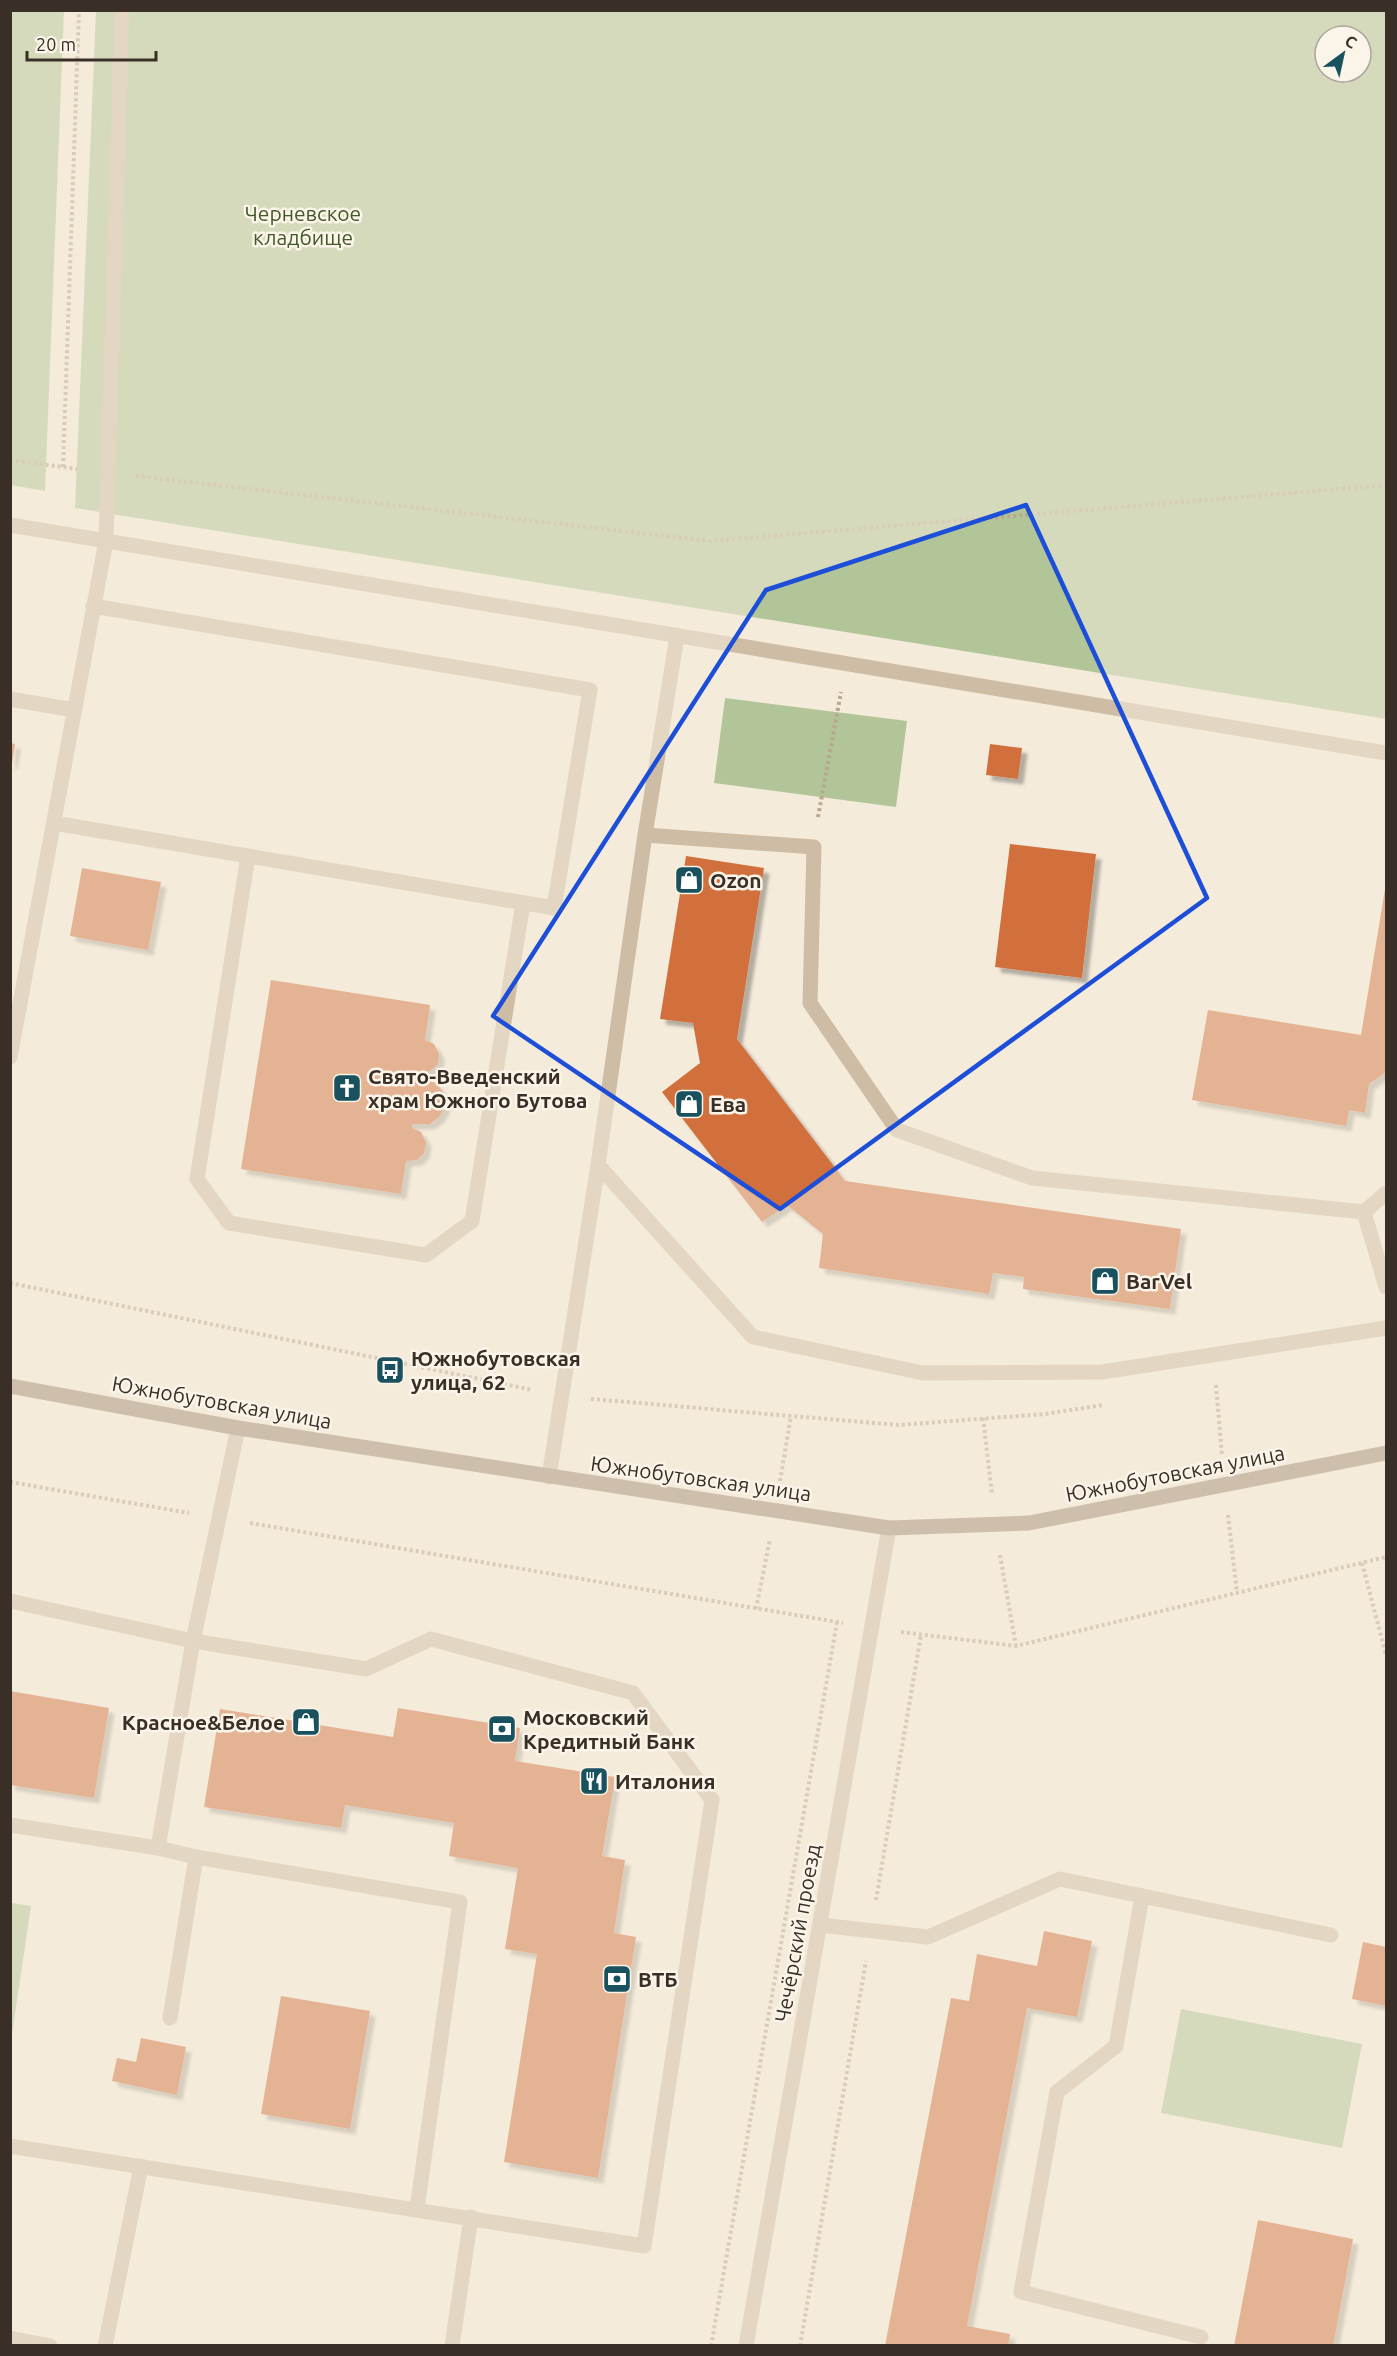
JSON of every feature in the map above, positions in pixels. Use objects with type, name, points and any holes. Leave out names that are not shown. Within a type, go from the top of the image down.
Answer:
[{"type":"street","points":[[10,1057],[16,997],[54,823],[106,541],[122,10]]},
{"type":"street","points":[[10,525],[1386,753]]},
{"type":"street","points":[[54,823],[554,908],[591,690],[93,606]]},
{"type":"street","points":[[549,1476],[677,636]]},
{"type":"street","points":[[10,699],[74,710]]},
{"type":"street","points":[[645,835],[814,847],[810,1003],[897,1130],[1032,1178],[1364,1212],[1386,1192]]},
{"type":"street","points":[[248,856],[197,1179],[229,1224],[426,1255],[472,1221],[523,903]]},
{"type":"street","points":[[598,1166],[753,1337],[922,1373],[1102,1372],[1386,1328]]},
{"type":"street","points":[[1364,1212],[1386,1287]]},
{"type":"street","name":"Южнобутовская улица","points":[[10,1386],[238,1428],[889,1528],[1029,1523],[1386,1454]]},
{"type":"street","points":[[158,1848],[193,1641],[238,1428]]},
{"type":"street","name":"Чечёрский проезд","points":[[746,2346],[889,1528]]},
{"type":"street","points":[[10,1601],[193,1641],[366,1669],[431,1639],[633,1693],[712,1800],[645,2246],[10,2146]]},
{"type":"street","points":[[10,1825],[158,1848],[196,1857],[460,1902],[417,2209]]},
{"type":"street","points":[[170,2018],[196,1857]]},
{"type":"street","points":[[820,1925],[928,1937],[1060,1879],[1331,1935]]},
{"type":"street","points":[[1142,1896],[1116,2046],[1058,2092],[1021,2292],[1201,2337]]},
{"type":"street","points":[[105,2346],[141,2166]]},
{"type":"street","points":[[452,2346],[471,2217]]},
{"type":"street","points":[[10,2338],[51,2346]]},
{"type":"path","points":[[63,467],[79,10]]},
{"type":"path","points":[[10,460],[711,541],[1386,484]]},
{"type":"path","points":[[814,847],[846,664]]},
{"type":"path","points":[[10,1283],[561,1396],[898,1425],[1045,1414],[1113,1403]]},
{"type":"path","points":[[1204,1387],[1227,1383]]},
{"type":"path","points":[[10,1482],[872,1628],[1016,1646],[1386,1557]]},
{"type":"path","points":[[1362,1563],[1386,1655]]},
{"type":"path","points":[[711,2346],[837,1622]]},
{"type":"path","points":[[801,2345],[921,1635]]},
{"type":"highlighted area","points":[[1026,505],[1207,898],[780,1209],[493,1016],[766,590]]},
{"type":"green space","points":[[10,11],[64,11],[45,491],[11,485]]},
{"type":"green space","name":"Черневское кладбище","points":[[96,11],[1386,11],[1386,719],[75,508]]},
{"type":"green space","points":[[725,698],[907,721],[896,807],[714,783]]},
{"type":"green space","points":[[10,1903],[31,1906],[11,2041]]},
{"type":"green space","points":[[1181,2009],[1362,2044],[1342,2148],[1161,2113]]},
{"type":"building","points":[[10,743],[15,744],[12,764],[10,764]]},
{"type":"building","points":[[990,744],[1022,748],[1018,779],[986,775]]},
{"type":"building","points":[[1010,844],[1096,854],[1082,978],[995,967]]},
{"type":"building","points":[[686,856],[764,868],[737,1039],[845,1181],[1181,1229],[1170,1309],[1023,1289],[1024,1277],[993,1273],[989,1294],[819,1268],[823,1234],[787,1205],[762,1222],[662,1092],[700,1063],[693,1023],[660,1019]]},
{"type":"building","points":[[82,868],[161,882],[148,950],[70,936]]},
{"type":"building","points":[[1385,889],[1386,1072],[1369,1084],[1365,1113],[1349,1110],[1346,1126],[1192,1100],[1208,1010],[1361,1035]]},
{"type":"building","name":"Свято-Введенский храм Южного Бутова","points":[[271,980],[430,1005],[425,1040],[434,1044],[439,1054],[438,1064],[430,1071],[420,1073],[419,1077],[436,1083],[444,1093],[445,1106],[440,1116],[430,1124],[412,1124],[412,1128],[421,1132],[426,1142],[424,1153],[417,1160],[406,1161],[401,1194],[241,1169]]},
{"type":"building","points":[[10,1691],[109,1708],[94,1798],[10,1785]]},
{"type":"building","points":[[398,1708],[520,1728],[515,1761],[615,1777],[602,1856],[625,1860],[614,1933],[636,1937],[598,2178],[504,2162],[537,1954],[505,1949],[518,1868],[449,1856],[454,1823],[345,1805],[341,1828],[204,1807],[220,1709],[393,1737]]},
{"type":"building","points":[[1044,1931],[1092,1941],[1077,2017],[1027,2008],[967,2326],[1010,2334],[1008,2346],[885,2346],[951,1998],[969,2001],[977,1954],[1037,1966]]},
{"type":"building","points":[[1363,1942],[1386,1947],[1386,2006],[1352,1999]]},
{"type":"building","points":[[281,1996],[370,2011],[350,2129],[261,2114]]},
{"type":"building","points":[[141,2038],[186,2047],[177,2095],[112,2081],[117,2058],[136,2062]]},
{"type":"building","points":[[1258,2220],[1353,2239],[1333,2346],[1234,2346]]},
{"type":"place","name":"Ozon","points":[[689,880]]},
{"type":"place","name":"Свято-Введенский храм Южного Бутова","points":[[347,1088]]},
{"type":"place","name":"Ева","points":[[689,1104]]},
{"type":"place","name":"BarVel","points":[[1105,1281]]},
{"type":"place","name":"Южнобутовская улица, 62","points":[[390,1370]]},
{"type":"place","name":"Красное&Белое","points":[[306,1722]]},
{"type":"place","name":"Московский Кредитный Банк","points":[[502,1729]]},
{"type":"place","name":"Италония","points":[[594,1781]]},
{"type":"place","name":"ВТБ","points":[[617,1979]]}]
